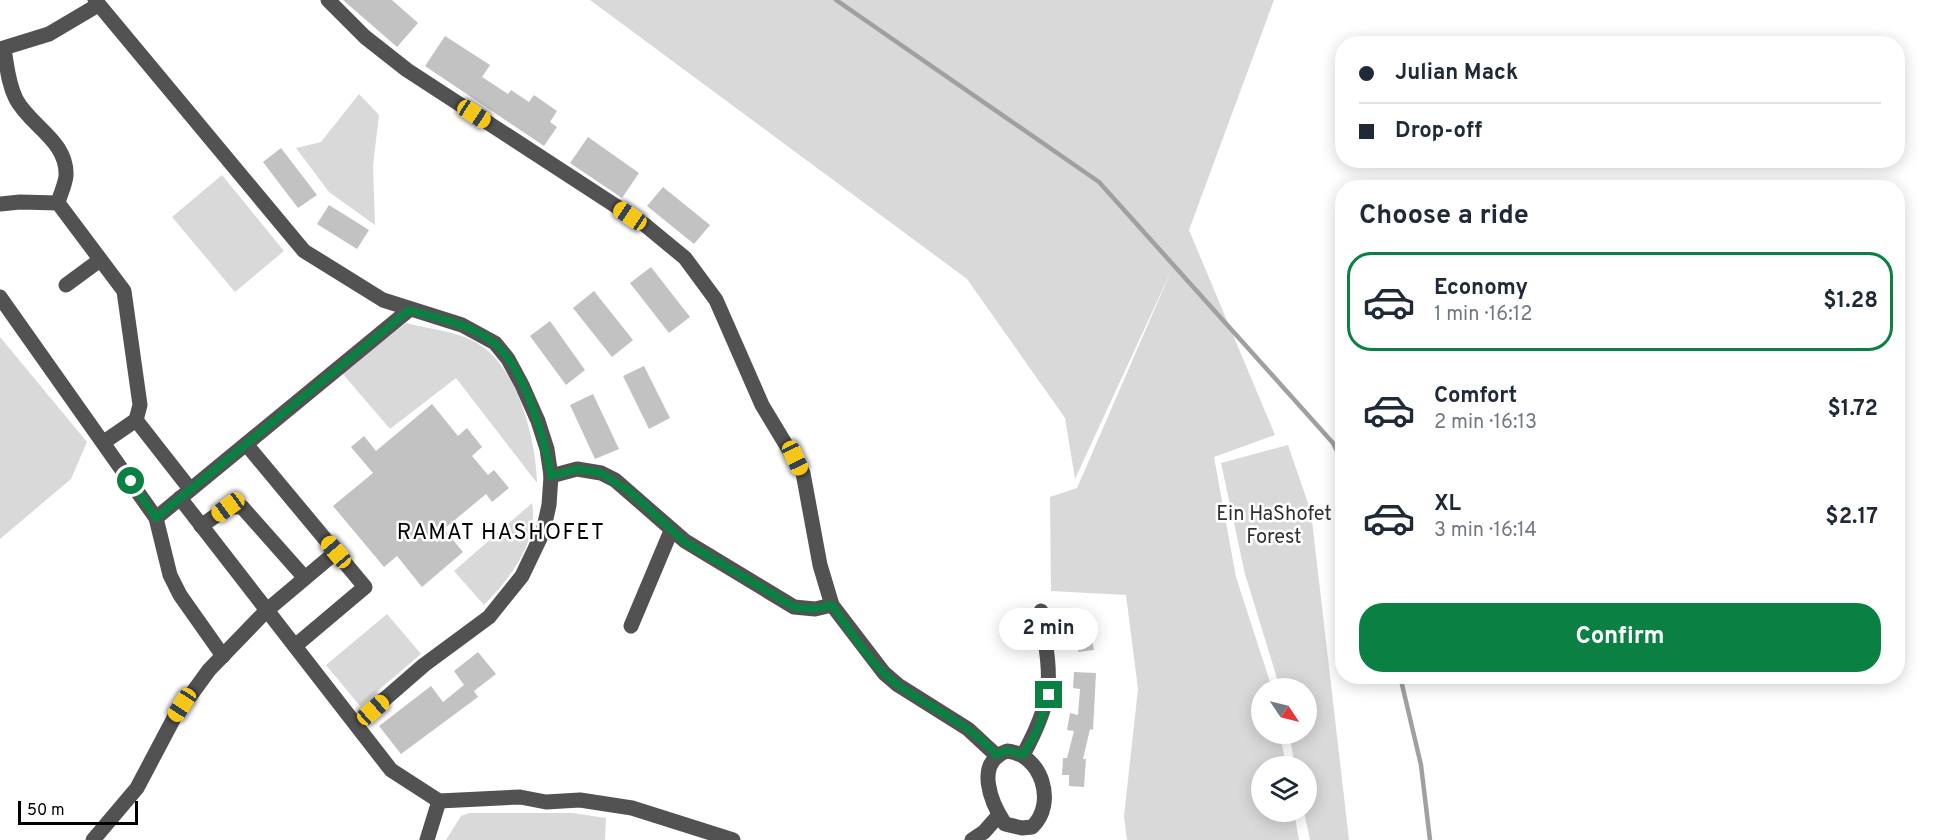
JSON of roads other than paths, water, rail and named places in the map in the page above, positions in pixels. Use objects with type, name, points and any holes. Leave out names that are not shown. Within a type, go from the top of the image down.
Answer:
[{"type":"street","points":[[328,0],[365,37],[392,58],[645,225],[670,244],[699,274],[729,328],[762,405],[803,473],[823,581],[832,605],[884,673],[898,685],[968,729],[996,755]]},
{"type":"street","points":[[58,203],[66,176],[62,157],[57,145],[17,101],[9,84],[2,49],[49,34],[97,3],[304,251],[360,288],[409,310],[462,325],[495,343],[508,359],[538,421],[547,448],[551,476],[549,505],[543,532],[522,576],[489,617],[430,661],[356,724]]},
{"type":"street","points":[[0,204],[58,203]]},
{"type":"street","points":[[58,203],[124,291],[140,405],[136,420],[104,442]]},
{"type":"street","points":[[66,285],[100,260]]},
{"type":"street","points":[[0,297],[156,518],[170,575],[180,595],[223,656]]},
{"type":"street","points":[[156,518],[409,310]]},
{"type":"street","points":[[136,420],[185,494],[201,526],[391,770],[439,801],[520,797],[546,802],[590,802],[632,808],[733,840]]},
{"type":"street","points":[[246,444],[365,587],[295,646]]},
{"type":"street","points":[[551,476],[577,469],[601,473],[629,491],[671,531],[794,607],[815,609],[832,605]]},
{"type":"street","points":[[201,526],[228,507],[242,507],[305,578]]},
{"type":"street","points":[[631,626],[671,531]]},
{"type":"street","points":[[93,840],[137,788],[190,693],[266,610],[336,552]]},
{"type":"street","points":[[1023,755],[1038,729],[1049,695],[1050,676],[1041,611]]},
{"type":"street","points":[[1007,750],[1023,755],[1036,771],[1045,791],[1043,811],[1035,833],[1005,824],[993,803],[988,776],[996,755],[1007,750]]},
{"type":"street","points":[[427,840],[439,801]]},
{"type":"street","points":[[972,840],[984,832],[999,815]]},
{"type":"waterway","points":[[836,0],[1099,182],[1335,447]]},
{"type":"waterway","points":[[1402,684],[1421,765],[1430,840]]},
{"type":"district","name":"RAMAT HASHOFET","points":[[501,531]]},
{"type":"park label","name":"Ein HaShofet Forest","points":[[1274,524]]}]
